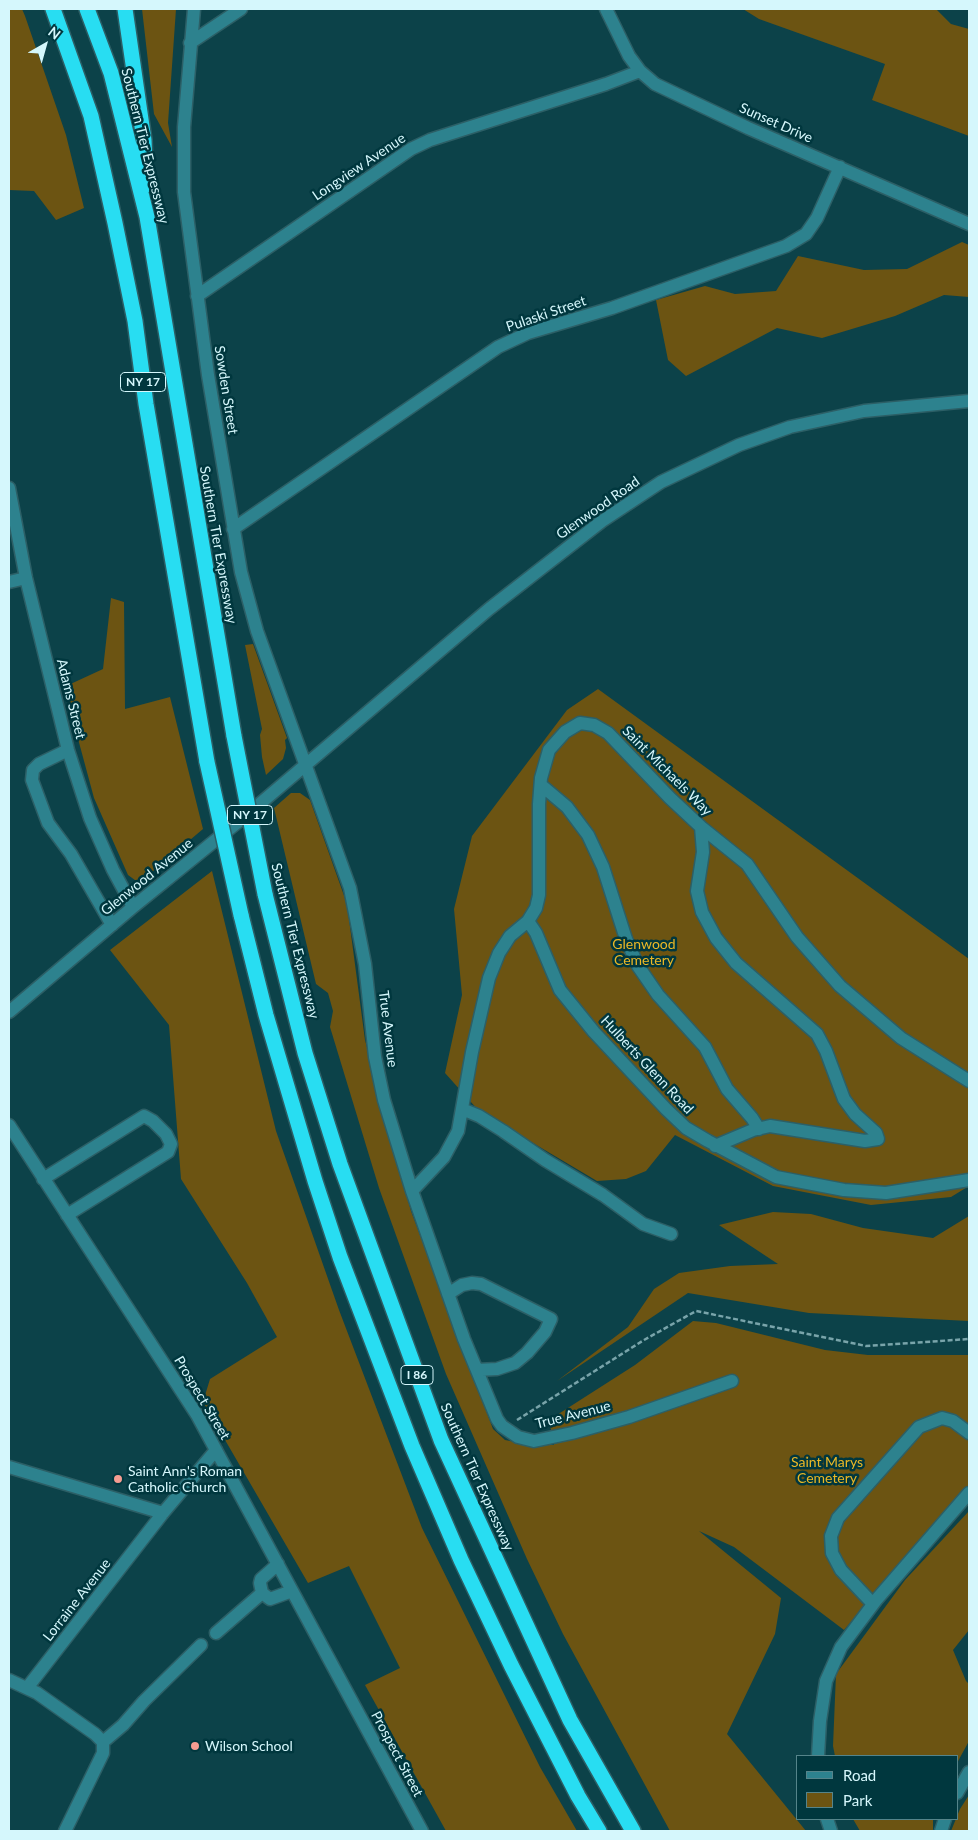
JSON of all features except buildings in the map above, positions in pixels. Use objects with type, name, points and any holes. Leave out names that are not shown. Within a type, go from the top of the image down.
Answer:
[{"type":"highway","name":"NY 17","points":[[53,9],[91,116],[117,232],[135,321],[146,404],[207,762],[241,915]]},
{"type":"highway","name":"Southern Tier Expressway","points":[[86,9],[110,73],[147,217],[234,736],[265,894],[305,1053],[340,1164],[441,1440],[570,1720],[633,1831]]},
{"type":"highway","points":[[124,9],[144,140],[147,217]]},
{"type":"highway","name":"I 86","points":[[241,915],[266,1015],[340,1257],[412,1446],[461,1560],[510,1665],[598,1831]]},
{"type":"street","name":"Sowden Street","points":[[194,9],[184,127],[184,192],[208,375],[241,572],[257,631],[305,766]]},
{"type":"street","points":[[190,43],[241,9]]},
{"type":"street","name":"Sunset Drive","points":[[606,9],[629,56],[640,71],[656,84],[732,120],[969,224]]},
{"type":"street","name":"Longview Avenue","points":[[197,296],[411,149],[430,140],[606,84],[640,71]]},
{"type":"street","name":"Pulaski Street","points":[[233,529],[498,347],[528,333],[612,308],[786,246],[806,234],[817,218],[840,167]]},
{"type":"street","name":"Glenwood Road","points":[[305,766],[489,608],[602,521],[660,482],[739,445],[790,427],[864,411],[969,401]]},
{"type":"street","name":"Adams Street","points":[[9,488],[26,578],[68,750],[90,818],[112,870],[134,906]]},
{"type":"street","points":[[9,582],[26,578]]},
{"type":"street","name":"Saint Michaels Way","points":[[412,1191],[444,1157],[458,1131],[472,1052],[489,978],[499,953],[510,936],[528,921],[536,908],[539,895],[538,804],[540,785],[549,750],[564,732],[580,723],[594,725],[608,733],[670,798],[701,827],[747,864],[797,937],[840,986],[901,1038],[969,1081]]},
{"type":"street","points":[[68,750],[39,764],[33,770],[32,780],[48,823],[71,854],[112,925]]},
{"type":"street","name":"Glenwood Avenue","points":[[9,1012],[134,906],[305,766]]},
{"type":"street","name":"True Avenue","points":[[305,766],[350,888],[365,964],[375,1058],[384,1100],[412,1191],[448,1294],[477,1370],[502,1426],[518,1437],[534,1441],[572,1433],[629,1417],[732,1381]]},
{"type":"street","points":[[540,785],[567,807],[588,835],[603,867],[626,939],[638,966],[658,995],[705,1047],[727,1089],[759,1128]]},
{"type":"street","points":[[701,827],[703,852],[697,891],[702,912],[716,938],[736,963],[817,1034],[826,1051],[844,1100],[855,1114],[876,1133],[878,1139],[865,1141],[840,1138],[775,1126],[759,1128],[715,1146]]},
{"type":"street","name":"Hulberts Glenn Road","points":[[528,921],[536,933],[560,990],[594,1032],[686,1128],[715,1146],[776,1177],[844,1190],[886,1193],[969,1180]]},
{"type":"street","points":[[462,1109],[479,1116],[503,1131],[545,1160],[603,1195],[642,1224],[671,1234]]},
{"type":"street","points":[[43,1179],[144,1116],[154,1121],[166,1134],[171,1144],[168,1152],[67,1215]]},
{"type":"street","name":"Prospect Street","points":[[9,1125],[192,1406],[422,1831]]},
{"type":"street","points":[[448,1294],[462,1285],[481,1284],[551,1319],[545,1332],[527,1353],[515,1363],[497,1369],[477,1370]]},
{"type":"street","points":[[873,1604],[841,1570],[832,1553],[831,1536],[838,1518],[919,1427],[942,1418],[953,1422],[969,1433]]},
{"type":"street","name":"Lorraine Avenue","points":[[28,1688],[163,1513],[216,1450]]},
{"type":"street","points":[[9,1466],[163,1513]]},
{"type":"street","points":[[818,1755],[820,1721],[826,1680],[840,1647],[873,1604],[969,1493]]},
{"type":"street","points":[[278,1564],[261,1579],[262,1593],[270,1599],[292,1591]]},
{"type":"street","points":[[216,1633],[262,1593]]},
{"type":"street","points":[[103,1742],[123,1726],[144,1701],[201,1645]]},
{"type":"street","points":[[9,1680],[28,1688],[52,1703],[103,1742],[103,1753],[65,1831]]},
{"type":"street","points":[[958,1791],[969,1772]]},
{"type":"path","points":[[502,1426],[521,1419],[644,1340],[696,1311],[866,1346],[969,1339]]},
{"type":"green space","points":[[9,9],[22,9],[25,16],[66,135],[84,208],[56,220],[34,191],[9,190]]},
{"type":"green space","points":[[142,9],[176,9],[168,123],[172,147],[154,114]]},
{"type":"green space","points":[[743,9],[936,9],[951,24],[969,29],[969,136],[872,100],[885,64],[759,19]]},
{"type":"green space","points":[[962,242],[969,245],[969,297],[944,295],[895,316],[822,338],[777,328],[686,376],[668,360],[656,300],[705,286],[735,294],[776,291],[798,256],[864,270],[907,269]]},
{"type":"green space","points":[[111,598],[124,602],[125,709],[170,697],[203,829],[139,883],[128,875],[94,798],[64,687],[103,669]]},
{"type":"green space","points":[[253,644],[287,738],[285,740],[286,748],[283,759],[266,775],[260,735],[262,729],[245,645]]},
{"type":"green space","name":"Glenwood Cemetery","points":[[598,689],[969,959],[969,1186],[951,1197],[871,1205],[773,1186],[675,1135],[646,1171],[626,1179],[597,1181],[479,1111],[445,1073],[462,995],[454,909],[472,836],[567,710]]},
{"type":"green space","name":"Saint Marys Cemetery","points":[[291,793],[300,793],[310,800],[347,904],[365,1040],[411,1211],[493,1429],[505,1440],[531,1445],[554,1445],[549,1420],[635,1365],[693,1321],[716,1323],[825,1350],[868,1355],[969,1355],[969,1485],[844,1630],[734,1547],[699,1531],[781,1598],[775,1634],[727,1734],[806,1831],[670,1831],[563,1634],[527,1559],[446,1374],[379,1188],[330,1027],[333,1011],[328,993],[316,984],[274,808]]},
{"type":"green space","points":[[212,871],[276,1131],[339,1310],[422,1528],[540,1767],[577,1831],[446,1831],[365,1685],[400,1668],[349,1566],[308,1583],[203,1402],[210,1379],[277,1337],[247,1283],[181,1179],[169,1025],[110,950]]},
{"type":"green space","points":[[773,1212],[811,1214],[863,1228],[933,1238],[969,1216],[969,1321],[809,1313],[688,1293],[557,1381],[628,1327],[654,1289],[679,1273],[730,1266],[778,1264],[719,1225]]},
{"type":"green space","points":[[969,1511],[969,1630],[953,1650],[969,1684],[969,1741],[958,1761],[958,1755],[835,1755],[833,1746],[836,1674],[905,1580]]},
{"type":"green space","points":[[969,1795],[969,1831],[951,1831],[956,1820],[958,1820],[960,1809]]},
{"type":"green space","points":[[854,1820],[933,1820],[933,1831],[860,1831]]},
{"type":"place","name":"Saint Ann's Roman Catholic Church","points":[[118,1479]]},
{"type":"place","name":"Wilson School","points":[[195,1746]]}]
